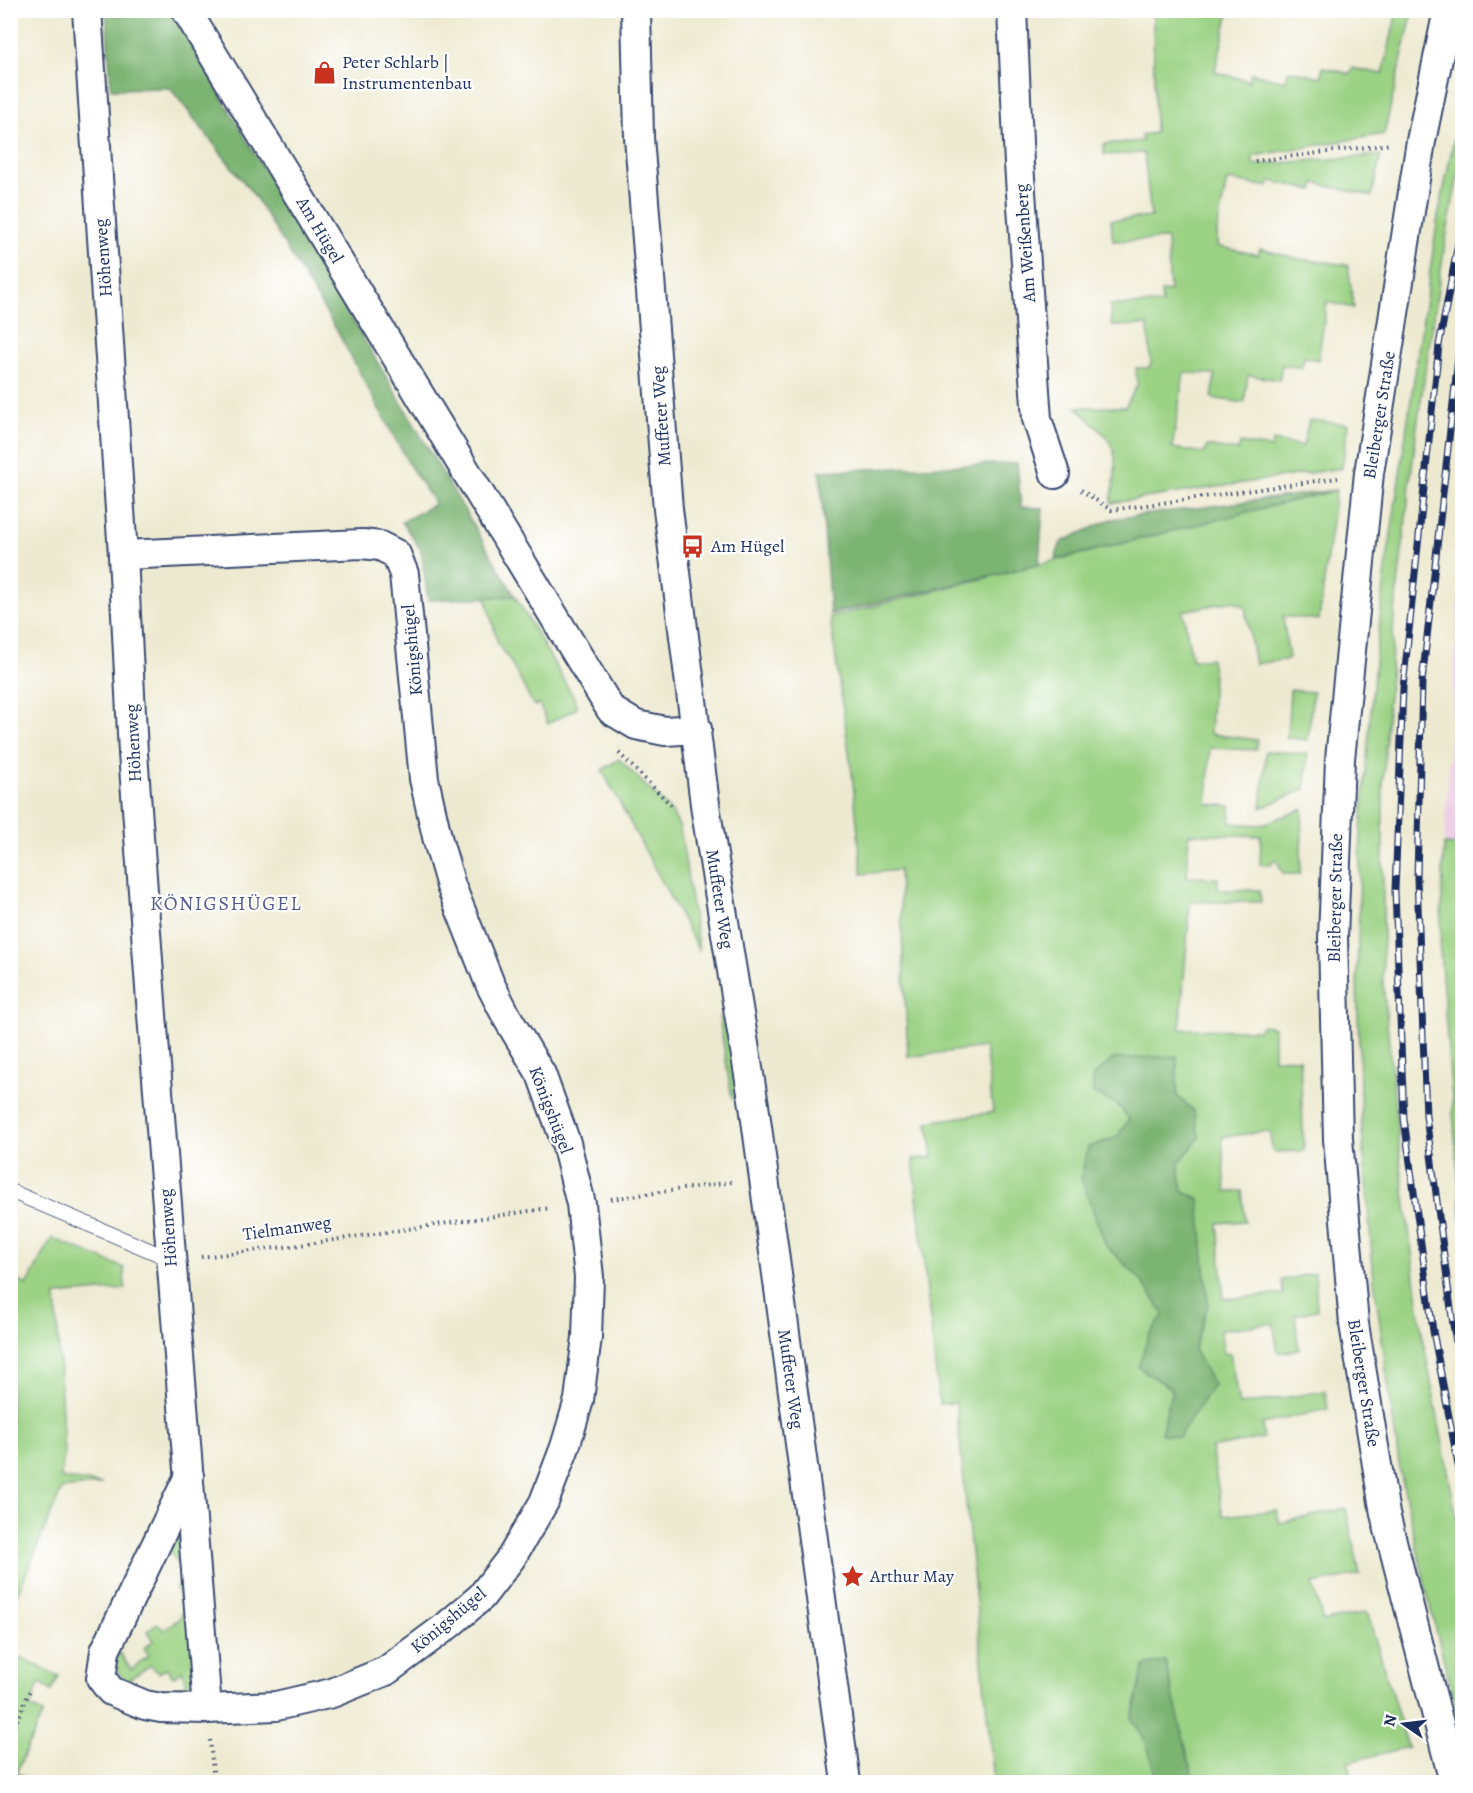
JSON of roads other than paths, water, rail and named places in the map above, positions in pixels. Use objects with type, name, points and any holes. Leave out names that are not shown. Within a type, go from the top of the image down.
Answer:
[{"type":"street","name":"Höhenweg","points":[[87,10],[123,555],[134,765],[170,1259],[207,1709]]},
{"type":"street","name":"Am Hügel","points":[[186,10],[611,710],[636,725],[665,731],[697,729]]},
{"type":"street","name":"Muffeter Weg","points":[[636,10],[639,137],[668,509],[706,812],[753,1105],[846,1782]]},
{"type":"street","name":"Am Weißenberg","points":[[1012,10],[1019,164],[1037,419],[1055,474]]},
{"type":"street","name":"Bleiberger Straße","points":[[1448,10],[1421,141],[1369,473],[1340,759],[1333,938],[1338,1139],[1354,1324],[1385,1514],[1454,1782]]},
{"type":"street","name":"Königshügel","points":[[123,555],[362,544],[380,546],[396,554],[405,574],[424,779],[438,841],[451,886],[490,984],[541,1074],[566,1143],[581,1203],[589,1277],[587,1337],[579,1400],[565,1447],[544,1502],[511,1558],[482,1597],[386,1671],[332,1693],[276,1706],[207,1709]]},
{"type":"street","points":[[189,1476],[105,1651],[101,1678],[111,1691],[145,1705],[207,1709]]},
{"type":"lane","points":[[10,1191],[170,1259]]},
{"type":"railway","points":[[1462,222],[1439,345],[1403,688],[1395,891],[1404,1119],[1433,1331],[1462,1486]]},
{"type":"railway","points":[[1462,331],[1422,682],[1417,878],[1426,1116],[1453,1325],[1462,1376]]},
{"type":"place","name":"Peter Schlarb | Instrumentenbau","points":[[324,72]]},
{"type":"place","name":"Am Hügel","points":[[693,546]]},
{"type":"place","name":"Arthur May","points":[[852,1576]]},
{"type":"district","name":"KÖNIGSHÜGEL","points":[[226,903]]}]
